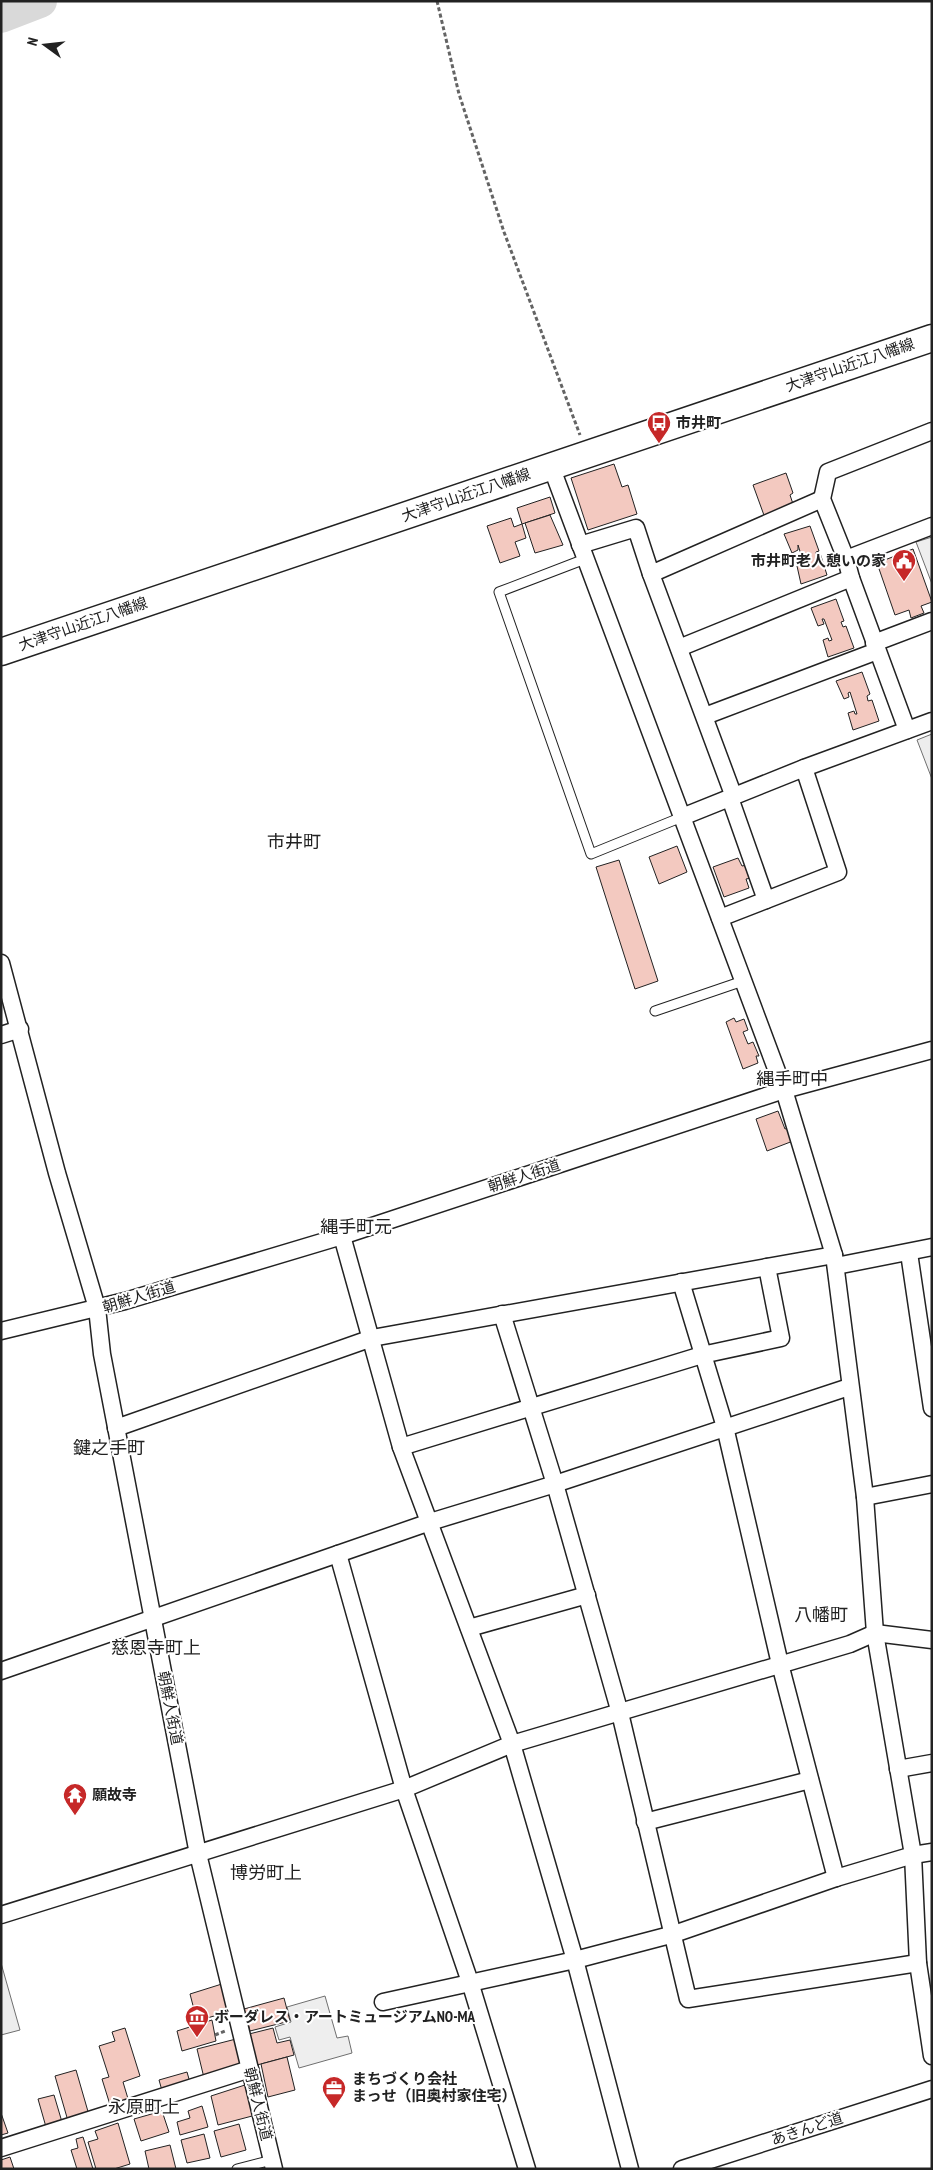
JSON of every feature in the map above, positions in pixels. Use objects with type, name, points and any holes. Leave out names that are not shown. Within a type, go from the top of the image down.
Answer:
[{"type":"main road","name":"大津守山近江八幡線","points":[[1,652],[932,338]]},
{"type":"street","points":[[906,730],[875,647],[846,559],[822,500],[828,472],[932,431]]},
{"type":"street","points":[[551,466],[784,1090],[835,1261],[849,1387],[865,1497],[875,1632],[924,1928],[918,1963],[932,2056]]},
{"type":"street","points":[[651,574],[822,500]]},
{"type":"street","points":[[846,559],[932,526]]},
{"type":"street","points":[[583,552],[636,528],[651,574],[705,716],[766,900]]},
{"type":"street","points":[[679,648],[851,578]]},
{"type":"street","points":[[705,716],[875,647],[932,621]]},
{"type":"street","points":[[682,817],[804,768],[932,721]]},
{"type":"street","points":[[720,918],[838,872],[804,768]]},
{"type":"street","points":[[1,963],[97,1308],[1,1331]]},
{"type":"street","points":[[1,1035],[20,1029]]},
{"type":"street","name":"朝鮮人街道","points":[[273,2164],[198,1854],[102,1354],[97,1308],[342,1236],[784,1090],[932,1050]]},
{"type":"street","points":[[342,1236],[402,1447],[512,1744],[575,1960],[630,2169]]},
{"type":"street","points":[[116,1428],[372,1338],[767,1267],[909,1253],[932,1247]]},
{"type":"street","points":[[909,1253],[932,1408]]},
{"type":"street","points":[[402,1447],[702,1355],[781,1338],[767,1267]]},
{"type":"street","points":[[681,1282],[725,1427],[780,1664],[836,1878]]},
{"type":"street","points":[[502,1314],[555,1484],[620,1713],[688,1999],[918,1963]]},
{"type":"street","points":[[1,1671],[430,1522],[555,1484],[849,1387]]},
{"type":"street","points":[[865,1497],[932,1484]]},
{"type":"street","points":[[338,1554],[404,1789],[470,1982],[527,2169]]},
{"type":"street","points":[[469,1628],[587,1595]]},
{"type":"street","points":[[1,1915],[404,1789],[512,1744],[850,1644],[875,1632],[931,1640]]},
{"type":"street","points":[[898,1769],[932,1764]]},
{"type":"street","points":[[645,1822],[810,1780]]},
{"type":"street","points":[[383,2002],[575,1960],[674,1934],[836,1878],[913,1855],[932,1852]]},
{"type":"street","points":[[1,2148],[250,2069]]},
{"type":"street","name":"あきんど道","points":[[682,2169],[932,2089]]},
{"type":"lane","points":[[583,552],[499,592],[591,854],[682,817]]},
{"type":"lane","points":[[655,1010],[743,981]]},
{"type":"lane","points":[[237,2169],[273,2164]]},
{"type":"path","points":[[438,1],[458,94],[504,232],[588,455]]},
{"type":"shaded area","points":[[932,537],[932,584],[916,542]]},
{"type":"shaded area","points":[[932,734],[932,779],[917,740]]},
{"type":"shaded area","points":[[1,1963],[20,2030],[1,2035]]},
{"type":"shaded area","points":[[325,1996],[337,2038],[348,2036],[352,2053],[299,2068],[290,2037],[279,2040],[275,2027],[291,2022],[287,2007]]},
{"type":"building","points":[[614,464],[622,487],[628,485],[637,514],[588,530],[571,478]]},
{"type":"building","points":[[786,473],[793,493],[790,495],[794,507],[765,518],[753,485]]},
{"type":"building","points":[[550,497],[555,513],[522,524],[517,508]]},
{"type":"building","points":[[550,515],[563,545],[535,553],[525,523]]},
{"type":"building","points":[[511,518],[514,527],[522,524],[526,538],[515,542],[520,556],[500,563],[487,526]]},
{"type":"building","points":[[810,526],[819,551],[816,554],[820,553],[827,575],[801,584],[797,566],[802,564],[803,568],[805,567],[798,545],[798,550],[792,553],[784,534]]},
{"type":"building","name":"市井町老人憩いの家","points":[[913,549],[932,602],[921,606],[924,613],[911,618],[909,610],[895,615],[877,563]]},
{"type":"building","points":[[836,599],[844,621],[841,622],[843,627],[846,626],[854,648],[828,657],[823,640],[828,638],[829,641],[832,640],[824,619],[822,619],[824,624],[818,626],[811,608]]},
{"type":"building","points":[[862,672],[870,694],[867,696],[868,701],[872,700],[879,721],[853,730],[848,713],[854,711],[857,714],[850,692],[848,693],[849,697],[844,699],[836,681]]},
{"type":"building","points":[[677,846],[687,872],[659,884],[649,857]]},
{"type":"building","points":[[738,858],[742,866],[747,865],[751,878],[746,879],[749,888],[724,897],[713,867]]},
{"type":"building","points":[[619,860],[658,981],[635,989],[596,867]]},
{"type":"building","points":[[734,1018],[736,1022],[744,1019],[748,1030],[743,1032],[748,1044],[753,1042],[759,1056],[756,1056],[758,1063],[743,1069],[726,1022]]},
{"type":"building","points":[[778,1111],[785,1129],[788,1128],[793,1141],[767,1151],[756,1119]]},
{"type":"building","points":[[225,1983],[231,2011],[197,2021],[190,1994]]},
{"type":"building","points":[[284,1998],[290,2021],[250,2031],[244,2009]]},
{"type":"building","name":"ボーダレス・アートミュージアムNO-MA","points":[[212,2020],[216,2041],[182,2051],[177,2031]]},
{"type":"building","points":[[125,2028],[140,2076],[123,2082],[129,2102],[111,2108],[102,2079],[109,2077],[99,2046],[115,2041],[112,2032]]},
{"type":"building","points":[[273,2028],[277,2043],[290,2040],[294,2055],[257,2065],[249,2034]]},
{"type":"building","points":[[236,2039],[244,2071],[205,2082],[197,2049]]},
{"type":"building","points":[[287,2057],[295,2090],[268,2097],[261,2064]]},
{"type":"building","points":[[76,2070],[89,2115],[68,2121],[55,2076]]},
{"type":"building","points":[[187,2072],[191,2086],[163,2094],[159,2080]]},
{"type":"building","points":[[248,2084],[256,2115],[218,2125],[211,2096]]},
{"type":"building","points":[[54,2095],[62,2122],[46,2127],[38,2099]]},
{"type":"building","points":[[202,2106],[208,2127],[180,2135],[177,2122],[190,2118],[188,2111]]},
{"type":"building","points":[[162,2111],[169,2132],[141,2141],[134,2119]]},
{"type":"building","points":[[1,2113],[8,2133],[1,2135]]},
{"type":"building","points":[[118,2123],[130,2164],[114,2169],[96,2169],[88,2142],[98,2139],[95,2131]]},
{"type":"building","points":[[239,2124],[246,2150],[221,2157],[214,2131]]},
{"type":"building","points":[[204,2134],[210,2158],[187,2163],[181,2140]]},
{"type":"building","points":[[83,2137],[93,2169],[77,2169],[71,2150],[78,2148],[76,2139]]},
{"type":"building","points":[[170,2145],[176,2169],[149,2169],[145,2151]]},
{"type":"building","points":[[10,2157],[14,2169],[1,2169],[1,2160]]},
{"type":"waterway","points":[[1,16],[40,1]]},
{"type":"place","name":"市井町","points":[[659,444]]},
{"type":"place","name":"市井町老人憩いの家","points":[[904,582]]},
{"type":"place","name":"願故寺","points":[[75,1816]]},
{"type":"place","name":"ボーダレス・アートミュージアムNO-MA","points":[[197,2038]]},
{"type":"place","name":"まちづくり会社 まっせ（旧奥村家住宅）","points":[[334,2109]]},
{"type":"district","name":"市井町","points":[[294,842]]},
{"type":"district","name":"縄手町中","points":[[792,1079]]},
{"type":"district","name":"縄手町元","points":[[356,1227]]},
{"type":"district","name":"鍵之手町","points":[[109,1448]]},
{"type":"district","name":"八幡町","points":[[821,1615]]},
{"type":"district","name":"慈恩寺町上","points":[[156,1648]]},
{"type":"district","name":"博労町上","points":[[266,1873]]},
{"type":"district","name":"永原町上","points":[[144,2107]]}]
